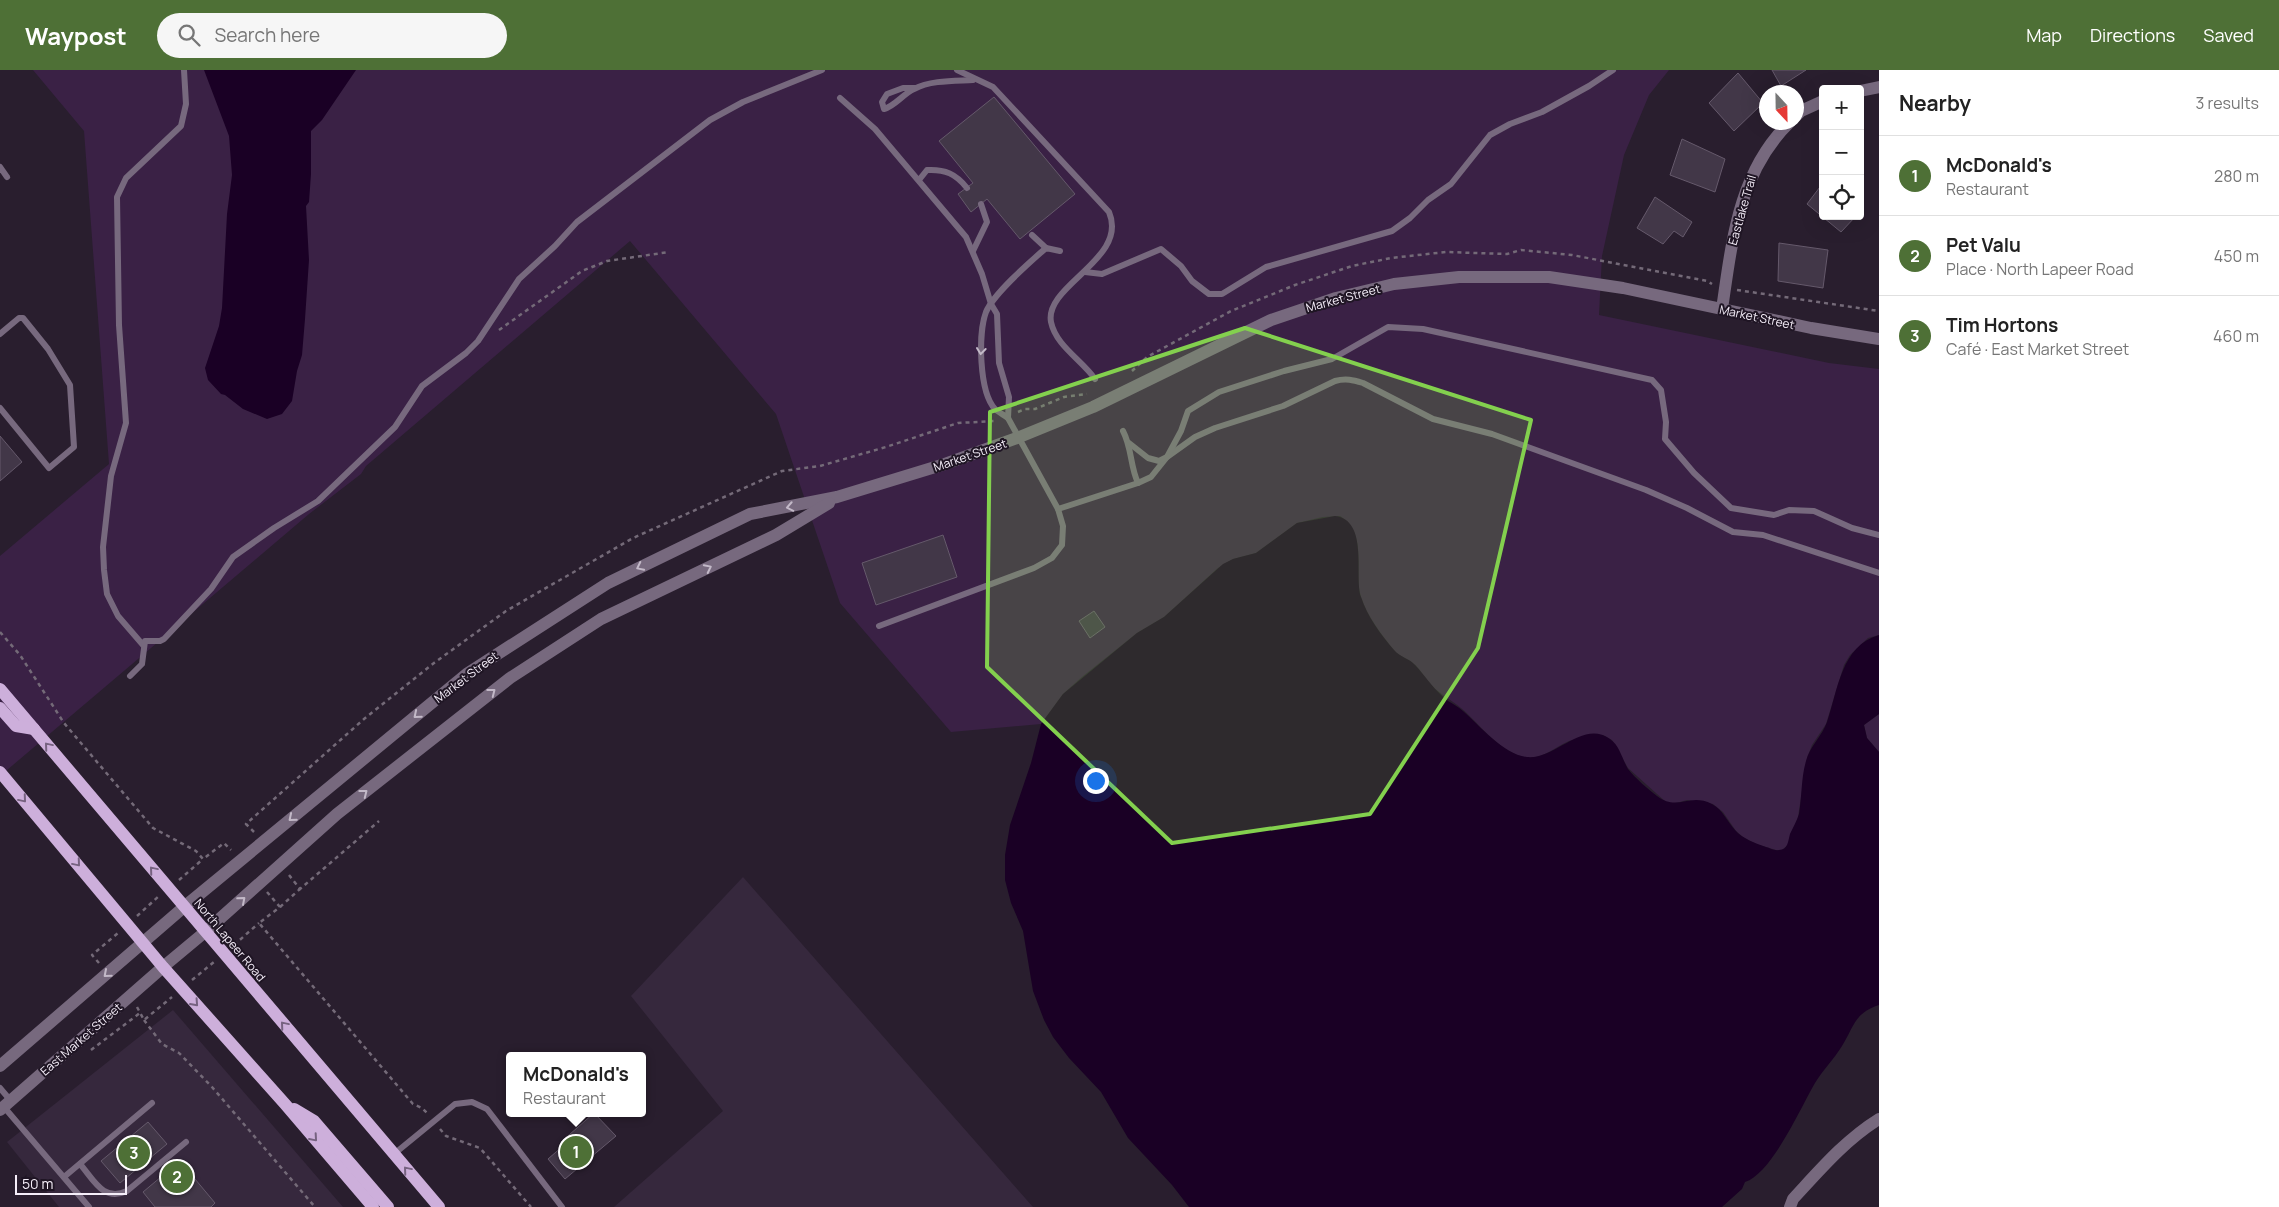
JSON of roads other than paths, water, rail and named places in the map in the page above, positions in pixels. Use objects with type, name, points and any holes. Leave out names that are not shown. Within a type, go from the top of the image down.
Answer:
[{"type":"main road","name":"North Lapeer Road","points":[[0,690],[439,1207]]},
{"type":"main road","points":[[0,708],[16,726],[34,730]]},
{"type":"main road","points":[[0,772],[163,967],[374,1207]]},
{"type":"main road","points":[[285,1104],[314,1121],[388,1207]]},
{"type":"street","points":[[1864,90],[1879,87]]},
{"type":"street","points":[[1804,110],[1819,103]]},
{"type":"street","name":"Eastlake Trail","points":[[1722,310],[1732,246],[1740,212],[1755,166],[1775,136],[1781,130]]},
{"type":"street","name":"Market Street","points":[[144,942],[468,672],[608,582],[750,514],[838,497],[945,464],[1017,438],[1093,407],[1270,320],[1336,298],[1394,284],[1459,277],[1549,277],[1623,288],[1811,328],[1879,339]]},
{"type":"street","name":"Market Street","points":[[163,967],[282,865],[337,814],[510,678],[601,619],[776,535],[838,497]]},
{"type":"street","points":[[0,1066],[144,942]]},
{"type":"street","name":"East Market Street","points":[[5,1106],[163,967]]},
{"type":"street","points":[[1790,1207],[1793,1200],[1830,1159],[1863,1129],[1879,1119]]},
{"type":"lane","points":[[143,645],[114,609],[107,594],[104,570],[103,547],[111,476],[126,423],[119,325],[117,197],[126,178],[181,126],[186,104],[184,70]]},
{"type":"lane","points":[[130,676],[142,664],[145,641],[160,641],[164,639],[211,590],[233,557],[274,528],[318,501],[330,490],[395,427],[422,386],[466,353],[478,341],[519,279],[578,222],[710,120],[757,96],[822,70]]},
{"type":"lane","points":[[957,70],[993,87],[1109,212],[1113,227],[1110,240],[1085,272],[1053,304],[1051,321],[1063,343],[1095,378]]},
{"type":"lane","points":[[1085,272],[1102,274],[1161,248],[1182,266],[1192,280],[1209,294],[1222,294],[1266,267],[1392,230],[1410,218],[1428,200],[1451,184],[1490,135],[1510,124],[1542,112],[1589,86],[1612,70]]},
{"type":"lane","points":[[915,88],[903,88],[887,94],[882,102],[884,109],[890,107],[903,95],[915,88],[925,85],[975,80]]},
{"type":"lane","points":[[840,98],[876,129],[966,237],[982,274],[991,304],[997,314],[999,363],[1008,397],[1008,418],[1017,438],[1058,509],[1063,526],[1062,545],[1052,558],[1034,568],[879,626]]},
{"type":"lane","points":[[0,167],[7,177]]},
{"type":"lane","points":[[919,180],[927,170],[941,169],[959,178],[967,188]]},
{"type":"lane","points":[[973,252],[987,222],[981,204]]},
{"type":"lane","points":[[1032,235],[1046,248],[1060,251]]},
{"type":"lane","points":[[1008,418],[994,408],[984,380],[980,361],[986,312],[1002,290],[1046,248]]},
{"type":"lane","points":[[0,334],[19,318],[23,318],[48,349],[70,385],[74,447],[50,468],[0,408]]},
{"type":"lane","points":[[1058,509],[1151,477],[1167,457],[1181,431],[1188,411],[1219,392],[1284,371],[1332,359],[1388,326],[1423,329],[1652,380],[1661,390],[1666,422],[1665,439],[1694,473],[1731,508],[1774,515],[1789,510],[1814,511],[1852,528],[1879,535]]},
{"type":"lane","points":[[1129,443],[1154,461],[1167,457],[1196,437],[1215,428],[1269,412],[1335,380],[1353,380],[1364,383],[1433,419],[1492,434],[1646,490],[1687,508],[1733,532],[1763,535],[1879,573]]},
{"type":"lane","points":[[1123,431],[1129,443],[1134,474],[1138,483]]},
{"type":"lane","points":[[0,1088],[5,1106],[89,1207]]},
{"type":"lane","points":[[394,1154],[454,1104],[472,1102],[486,1109],[562,1207]]},
{"type":"lane","points":[[64,1177],[152,1103]]},
{"type":"lane","points":[[80,1164],[101,1189],[110,1195],[119,1195],[127,1191],[186,1142]]},
{"type":"place","name":"McDonald's","points":[[576,1152]]},
{"type":"place","name":"Tim Hortons","points":[[134,1153]]},
{"type":"place","name":"Pet Valu","points":[[177,1177]]}]
